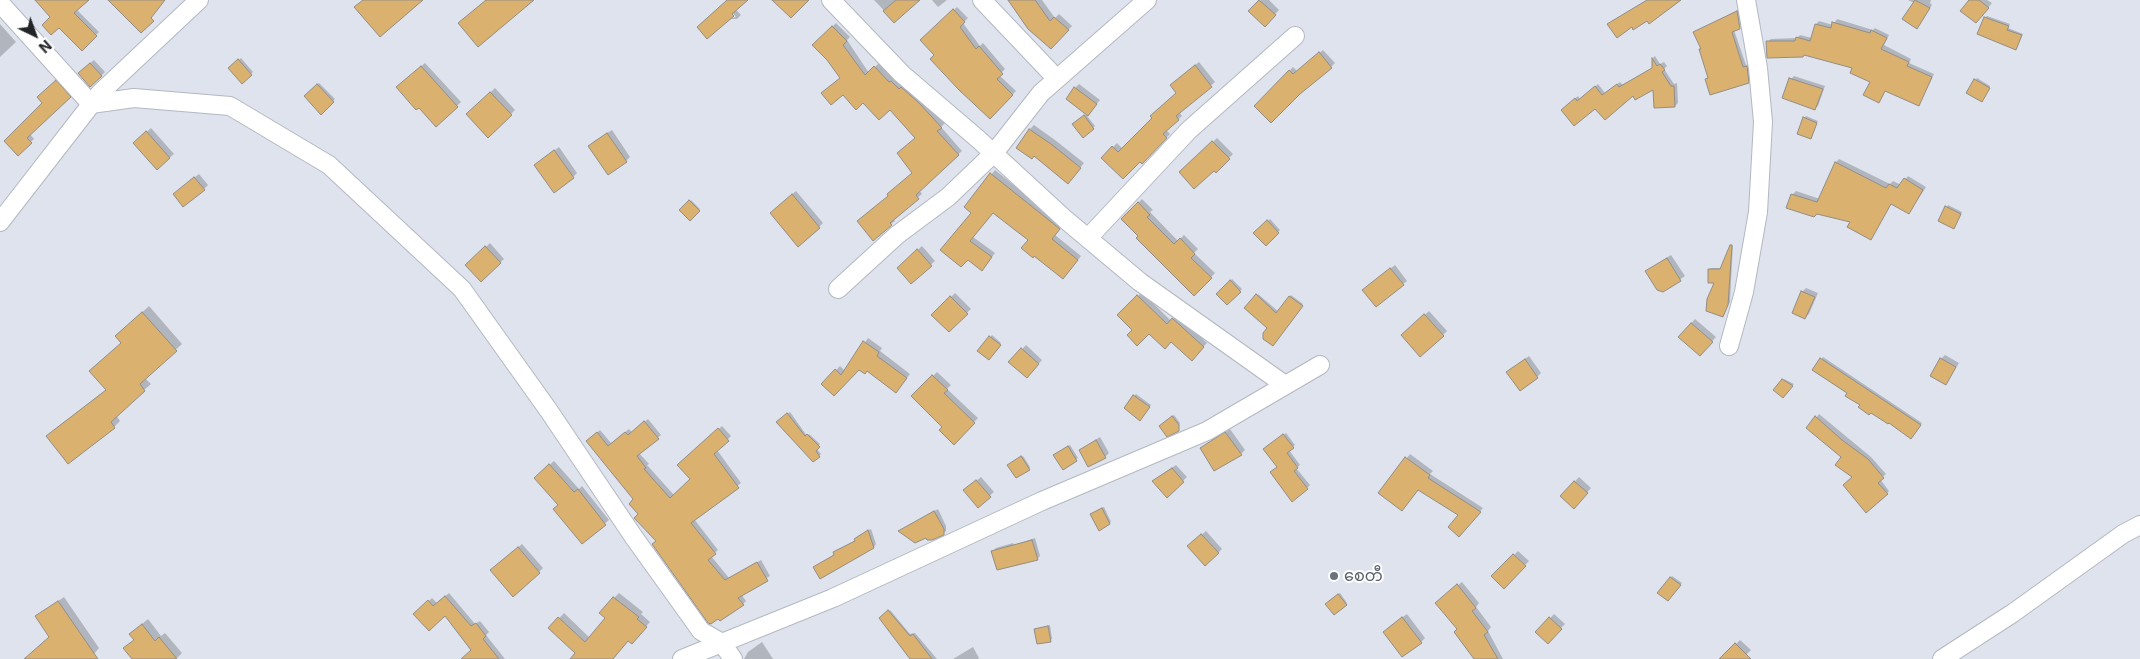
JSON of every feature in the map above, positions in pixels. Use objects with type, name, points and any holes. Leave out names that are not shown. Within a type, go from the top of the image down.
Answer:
[{"type":"street","points":[[0,222],[100,93],[199,0]]},
{"type":"street","points":[[831,0],[902,74],[994,153],[1088,238],[1140,282],[1285,385]]},
{"type":"street","points":[[982,0],[1058,79]]},
{"type":"street","points":[[838,289],[897,235],[948,197],[994,153],[1042,93],[1147,0]]},
{"type":"street","points":[[1729,346],[1744,292],[1758,212],[1763,122],[1758,68],[1746,0]]},
{"type":"street","points":[[1,4],[91,104]]},
{"type":"street","points":[[1088,238],[1189,130],[1295,36]]},
{"type":"street","points":[[91,104],[134,98],[230,106],[329,165],[462,288],[701,631],[722,643],[733,659]]},
{"type":"street","points":[[682,659],[833,598],[1042,501],[1207,432],[1320,365]]},
{"type":"street","points":[[1942,659],[2013,613],[2123,534],[2140,525]]},
{"type":"building","points":[[35,0],[89,0],[74,13],[97,36],[82,51],[59,28],[51,35],[42,25],[50,17]]},
{"type":"building","points":[[108,0],[165,0],[151,18],[154,21],[141,33]]},
{"type":"building","points":[[363,0],[423,0],[380,37],[354,7]]},
{"type":"building","points":[[486,0],[534,0],[478,47],[458,23]]},
{"type":"building","points":[[727,0],[748,0],[732,14],[734,16],[707,39],[697,27]]},
{"type":"building","points":[[772,0],[809,0],[791,18]]},
{"type":"building","points":[[896,0],[920,0],[894,23],[883,11]]},
{"type":"building","points":[[1008,0],[1035,0],[1050,21],[1054,17],[1069,30],[1051,49],[1028,29]]},
{"type":"building","points":[[1259,0],[1276,15],[1265,27],[1248,11]]},
{"type":"building","points":[[1647,0],[1681,0],[1649,24],[1647,21],[1633,30],[1632,27],[1617,38],[1607,24]]},
{"type":"building","points":[[1915,0],[1930,8],[1917,29],[1902,19]]},
{"type":"building","points":[[1969,0],[1979,0],[1989,8],[1976,23],[1960,11]]},
{"type":"building","points":[[953,9],[965,22],[960,27],[976,49],[979,46],[1003,74],[997,79],[1013,95],[990,119],[930,59],[934,55],[920,40]]},
{"type":"building","points":[[1737,11],[1740,29],[1732,32],[1743,67],[1747,66],[1749,83],[1710,95],[1705,79],[1708,78],[1699,49],[1701,49],[1693,32]]},
{"type":"building","points":[[1984,17],[2009,26],[2007,30],[2022,35],[2016,50],[1977,34]]},
{"type":"building","points":[[1832,22],[1870,33],[1871,30],[1887,38],[1881,49],[1909,62],[1907,66],[1932,77],[1919,106],[1885,91],[1879,103],[1863,95],[1870,82],[1850,73],[1852,68],[1804,55],[1803,57],[1767,58],[1766,41],[1795,41],[1796,37],[1810,41],[1815,24],[1831,28]]},
{"type":"building","points":[[832,26],[847,41],[843,45],[865,75],[874,66],[889,82],[891,81],[899,89],[901,87],[942,128],[937,131],[959,155],[916,195],[919,199],[890,223],[892,225],[873,241],[857,221],[888,196],[887,194],[912,173],[897,153],[915,138],[890,110],[879,120],[863,103],[856,110],[843,95],[831,105],[821,93],[840,78],[827,60],[812,45]]},
{"type":"building","points":[[1319,52],[1332,68],[1300,94],[1271,123],[1254,106],[1289,70],[1293,74]]},
{"type":"building","points":[[1652,58],[1657,66],[1660,64],[1665,70],[1662,72],[1671,86],[1674,86],[1675,107],[1654,108],[1653,90],[1635,100],[1633,96],[1605,120],[1595,109],[1574,126],[1561,110],[1575,98],[1577,101],[1595,86],[1602,95],[1617,84],[1619,87],[1652,68]]},
{"type":"building","points":[[238,59],[252,75],[242,84],[228,68]]},
{"type":"building","points":[[90,63],[102,76],[90,87],[78,73]]},
{"type":"building","points":[[1195,65],[1212,87],[1176,116],[1179,120],[1163,134],[1167,138],[1142,164],[1140,162],[1123,179],[1101,158],[1112,146],[1118,152],[1152,118],[1150,116],[1176,93],[1170,85]]},
{"type":"building","points":[[421,66],[458,107],[436,127],[419,108],[416,110],[396,87]]},
{"type":"building","points":[[1789,78],[1823,89],[1815,110],[1782,98]]},
{"type":"building","points":[[1974,79],[1990,88],[1982,102],[1966,93]]},
{"type":"building","points":[[56,80],[71,97],[27,138],[32,143],[18,156],[4,141],[42,103],[37,97]]},
{"type":"building","points":[[317,84],[334,102],[321,115],[304,96]]},
{"type":"building","points":[[1074,87],[1097,104],[1088,116],[1066,99]]},
{"type":"building","points":[[490,92],[512,115],[488,138],[466,114]]},
{"type":"building","points":[[1084,115],[1094,129],[1083,138],[1072,124]]},
{"type":"building","points":[[1803,117],[1817,123],[1811,139],[1797,134]]},
{"type":"building","points":[[1029,129],[1081,168],[1068,184],[1034,156],[1032,159],[1016,148]]},
{"type":"building","points":[[146,131],[170,158],[157,170],[133,143]]},
{"type":"building","points":[[607,133],[627,162],[608,175],[588,146]]},
{"type":"building","points":[[1212,141],[1230,159],[1216,173],[1214,171],[1194,189],[1179,172]]},
{"type":"building","points":[[554,150],[574,178],[554,193],[534,165]]},
{"type":"building","points":[[1835,162],[1886,188],[1889,184],[1897,188],[1904,178],[1923,190],[1909,214],[1891,204],[1871,240],[1847,227],[1850,222],[1817,214],[1814,217],[1786,208],[1791,194],[1817,202]]},
{"type":"building","points":[[990,173],[1060,229],[1052,239],[1078,260],[1063,279],[1021,248],[1028,240],[993,213],[970,241],[992,257],[982,271],[968,260],[961,267],[940,250],[971,213],[964,207]]},
{"type":"building","points":[[194,177],[205,190],[183,207],[173,194]]},
{"type":"building","points":[[792,194],[820,228],[798,247],[770,213]]},
{"type":"building","points":[[689,200],[700,211],[690,221],[679,210]]},
{"type":"building","points":[[1138,202],[1150,215],[1147,217],[1174,244],[1180,238],[1195,254],[1191,258],[1212,278],[1194,296],[1136,238],[1138,236],[1121,219]]},
{"type":"building","points":[[1945,206],[1961,214],[1954,229],[1938,221]]},
{"type":"building","points":[[1267,220],[1279,233],[1266,246],[1253,233]]},
{"type":"building","points":[[1730,245],[1732,245],[1728,305],[1723,317],[1706,311],[1707,299],[1714,283],[1708,283],[1708,269],[1720,269]]},
{"type":"building","points":[[485,246],[501,263],[481,282],[465,265]]},
{"type":"building","points":[[917,249],[932,266],[911,284],[897,268]]},
{"type":"building","points":[[1667,258],[1681,281],[1663,292],[1657,290],[1645,271]]},
{"type":"building","points":[[1390,268],[1404,285],[1376,307],[1362,290]]},
{"type":"building","points":[[1230,280],[1241,292],[1227,305],[1216,294]]},
{"type":"building","points":[[1801,291],[1815,297],[1805,319],[1792,313]]},
{"type":"building","points":[[1256,294],[1276,313],[1289,296],[1303,306],[1273,346],[1263,339],[1263,333],[1267,328],[1244,308]]},
{"type":"building","points":[[1137,295],[1167,324],[1172,318],[1204,347],[1192,361],[1171,342],[1165,349],[1149,334],[1137,346],[1127,335],[1132,330],[1117,315]]},
{"type":"building","points":[[950,296],[968,314],[949,332],[931,315]]},
{"type":"building","points":[[142,312],[177,351],[140,384],[145,391],[111,422],[115,428],[68,464],[46,436],[106,390],[89,371],[121,343],[115,336]]},
{"type":"building","points":[[1424,314],[1444,336],[1420,357],[1401,335]]},
{"type":"building","points":[[1691,323],[1713,342],[1700,356],[1678,337]]},
{"type":"building","points":[[989,336],[1001,345],[989,360],[977,351]]},
{"type":"building","points":[[863,341],[879,352],[877,356],[907,378],[896,393],[867,371],[865,374],[859,370],[834,396],[821,384],[835,369],[841,375]]},
{"type":"building","points":[[1021,348],[1039,364],[1027,378],[1008,362]]},
{"type":"building","points":[[1820,358],[1921,425],[1911,439],[1889,423],[1871,413],[1869,415],[1858,407],[1860,405],[1845,396],[1847,393],[1812,370]]},
{"type":"building","points":[[1940,358],[1956,367],[1946,385],[1930,376]]},
{"type":"building","points":[[1525,359],[1538,378],[1520,391],[1506,372]]},
{"type":"building","points":[[932,375],[948,390],[944,393],[975,423],[954,445],[939,430],[942,427],[911,396]]},
{"type":"building","points":[[1782,379],[1793,386],[1783,398],[1773,390]]},
{"type":"building","points":[[1133,395],[1150,407],[1140,421],[1124,408]]},
{"type":"building","points":[[787,413],[805,436],[807,434],[820,447],[816,451],[820,457],[813,462],[776,422]]},
{"type":"building","points":[[1172,416],[1179,425],[1179,431],[1167,437],[1159,426]]},
{"type":"building","points":[[1815,416],[1842,440],[1868,459],[1884,478],[1878,483],[1888,494],[1866,513],[1843,485],[1852,477],[1835,465],[1841,457],[1806,428]]},
{"type":"building","points":[[644,421],[659,439],[637,456],[646,468],[644,469],[670,498],[690,479],[677,465],[718,428],[729,441],[714,454],[739,488],[691,523],[716,554],[708,560],[725,580],[757,562],[768,581],[738,598],[744,605],[720,621],[718,619],[711,624],[708,623],[652,544],[656,541],[634,518],[638,514],[629,504],[633,499],[586,441],[597,432],[608,446],[625,432],[628,435]]},
{"type":"building","points":[[1225,432],[1242,455],[1214,471],[1200,448]]},
{"type":"building","points":[[1283,434],[1294,448],[1287,453],[1298,468],[1294,471],[1308,489],[1292,502],[1270,472],[1277,467],[1263,449]]},
{"type":"building","points":[[1096,440],[1106,458],[1088,467],[1079,450]]},
{"type":"building","points":[[1068,446],[1077,461],[1063,470],[1053,455]]},
{"type":"building","points":[[1021,456],[1030,470],[1016,478],[1007,465]]},
{"type":"building","points":[[1405,457],[1430,475],[1428,478],[1481,512],[1459,537],[1448,527],[1458,515],[1418,490],[1402,511],[1378,493]]},
{"type":"building","points":[[549,464],[574,492],[578,489],[606,525],[582,544],[553,509],[558,505],[534,478]]},
{"type":"building","points":[[1172,468],[1184,482],[1167,498],[1152,481]]},
{"type":"building","points":[[976,480],[991,497],[978,508],[963,490]]},
{"type":"building","points":[[1574,481],[1588,493],[1574,509],[1560,496]]},
{"type":"building","points":[[1102,508],[1110,524],[1099,531],[1090,514]]},
{"type":"building","points":[[934,511],[944,529],[944,535],[932,540],[927,540],[926,538],[915,543],[898,531]]},
{"type":"building","points":[[868,530],[874,548],[820,579],[813,567],[834,555],[833,552],[855,541],[854,539]]},
{"type":"building","points":[[1201,534],[1219,553],[1205,566],[1187,546]]},
{"type":"building","points":[[1032,540],[1038,560],[997,570],[991,551]]},
{"type":"building","points":[[518,547],[540,573],[513,597],[490,570]]},
{"type":"building","points":[[1513,554],[1526,566],[1504,589],[1491,576]]},
{"type":"building","points":[[1670,577],[1681,585],[1668,601],[1657,593]]},
{"type":"building","points":[[1457,584],[1476,608],[1472,611],[1488,632],[1484,635],[1498,659],[1474,659],[1454,632],[1457,629],[1435,603]]},
{"type":"building","points":[[1338,594],[1347,605],[1334,615],[1325,604]]},
{"type":"building","points":[[445,596],[471,626],[476,623],[486,636],[483,639],[499,659],[461,659],[471,650],[445,616],[429,631],[413,614],[428,600],[433,606]]},
{"type":"building","points":[[613,597],[639,617],[637,619],[647,627],[632,644],[628,641],[613,659],[570,659],[575,653],[548,628],[558,617],[585,642],[605,618],[599,613]]},
{"type":"building","points":[[58,601],[98,659],[24,659],[49,637],[35,616]]},
{"type":"building","points":[[888,610],[910,636],[913,634],[932,659],[910,659],[879,618]]},
{"type":"building","points":[[1402,617],[1422,643],[1402,657],[1383,632]]},
{"type":"building","points":[[1549,617],[1562,629],[1548,644],[1535,632]]},
{"type":"building","points":[[142,624],[155,641],[159,637],[177,659],[132,659],[123,648],[134,640],[129,634]]},
{"type":"building","points":[[1048,626],[1051,642],[1037,644],[1034,629]]},
{"type":"building","points":[[1735,643],[1751,659],[1719,659]]},
{"type":"place","name":"စေတီ","points":[[1334,576]]}]
